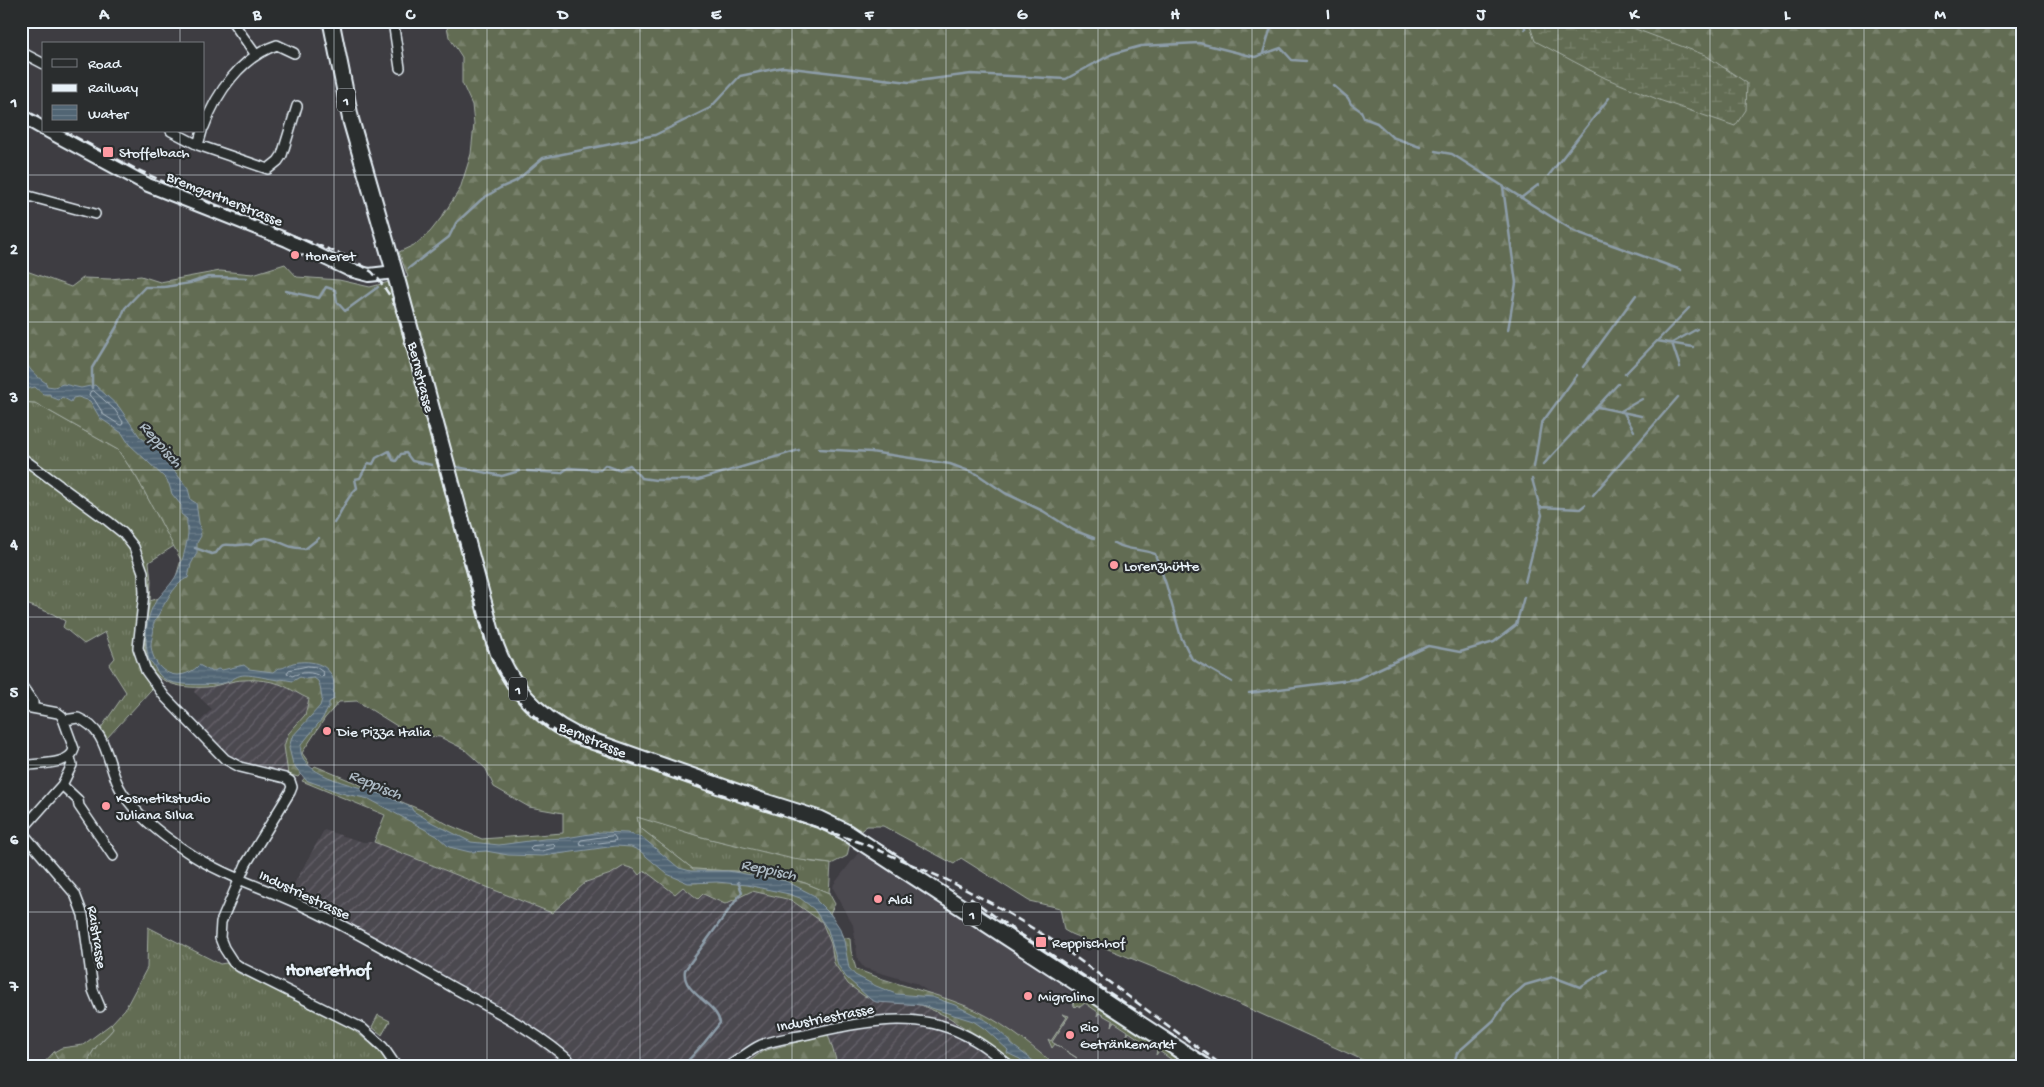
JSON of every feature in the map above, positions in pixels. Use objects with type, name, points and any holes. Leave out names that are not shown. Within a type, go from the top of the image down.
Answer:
[{"type":"main road","name":"Bernstrasse","points":[[330,21],[350,121],[395,272],[495,647],[506,672],[530,703],[550,720],[575,735],[836,826],[1204,1066]]},
{"type":"main road","points":[[21,116],[42,128]]},
{"type":"main road","name":"Bremgartnerstrasse","points":[[50,132],[148,184],[287,240],[350,270],[369,276],[395,272]]},
{"type":"street","points":[[123,21],[138,21]]},
{"type":"street","points":[[232,21],[256,55]]},
{"type":"street","points":[[393,21],[400,68]]},
{"type":"street","points":[[205,124],[210,108],[230,79],[256,55],[277,45],[294,52]]},
{"type":"street","points":[[21,52],[42,63]]},
{"type":"street","points":[[174,132],[198,145],[268,169],[282,155],[297,106]]},
{"type":"street","points":[[198,145],[202,132]]},
{"type":"street","points":[[21,194],[95,214]]},
{"type":"street","points":[[21,456],[123,533],[134,547],[143,572],[144,593],[138,648],[146,671],[165,697],[225,759],[240,768],[285,778],[290,781],[292,787],[239,879],[221,922],[220,938],[224,948],[233,962],[240,967],[362,1028],[383,1047],[396,1066]]},
{"type":"street","points":[[21,685],[33,702],[33,707]]},
{"type":"street","name":"Industriestrasse","points":[[21,706],[58,712],[64,720],[78,718],[96,729],[102,738],[114,779],[130,803],[160,831],[198,860],[305,907],[435,977],[536,1035],[575,1066]]},
{"type":"street","points":[[21,766],[64,761],[70,758],[74,753],[74,745],[64,720]]},
{"type":"street","points":[[21,831],[62,785],[72,765],[70,758]]},
{"type":"street","points":[[62,785],[78,800],[79,806],[113,856]]},
{"type":"street","name":"Raistrasse","points":[[21,831],[75,894],[80,904],[93,990],[100,1007]]},
{"type":"street","name":"Industriestrasse","points":[[729,1066],[750,1052],[771,1042],[866,1022],[891,1020],[931,1024],[961,1033],[976,1040],[1010,1066]]},
{"type":"shaded area","points":[[245,679],[281,684],[309,700],[305,715],[288,733],[284,746],[288,774],[240,765],[229,759],[196,726],[212,709],[194,692],[196,686],[207,687]]},
{"type":"shaded area","points":[[324,830],[363,842],[374,842],[552,913],[586,882],[611,874],[624,866],[645,871],[674,893],[683,887],[725,904],[752,891],[791,901],[822,922],[831,944],[834,963],[885,1001],[921,1005],[950,1018],[1021,1066],[838,1066],[828,1034],[748,1062],[743,1066],[564,1066],[530,1039],[475,1007],[483,997],[309,902],[289,893]]},
{"type":"shaded area","points":[[859,852],[956,916],[963,917],[1024,956],[1084,1003],[1181,1066],[1056,1066],[1011,1031],[979,1012],[932,994],[915,983],[864,968],[858,960],[853,925],[833,888],[834,884]]},
{"type":"green space","points":[[446,21],[2023,21],[2023,1066],[1376,1066],[1197,985],[1071,934],[1064,930],[1060,908],[1029,901],[961,858],[954,864],[883,826],[867,826],[851,838],[847,856],[831,864],[793,859],[702,837],[637,817],[639,827],[693,869],[770,873],[805,883],[829,893],[835,904],[830,913],[843,937],[850,939],[856,969],[978,1011],[1013,1032],[1056,1066],[1021,1066],[950,1018],[921,1005],[885,1001],[864,996],[848,984],[834,963],[831,944],[822,922],[791,900],[752,891],[725,904],[703,894],[698,899],[683,887],[675,894],[645,871],[639,875],[634,869],[624,866],[611,874],[586,882],[552,913],[374,842],[385,815],[302,781],[315,766],[426,812],[449,825],[482,839],[563,833],[563,813],[529,807],[494,787],[486,769],[464,749],[440,737],[426,736],[397,726],[357,701],[339,702],[325,718],[302,753],[309,763],[298,777],[288,774],[284,746],[288,734],[305,715],[309,699],[282,685],[269,681],[239,680],[207,687],[185,687],[169,683],[157,676],[150,665],[146,653],[145,637],[150,601],[171,594],[181,560],[137,478],[118,450],[35,403],[21,402],[21,384],[23,380],[21,377],[21,269],[71,287],[83,278],[110,279],[141,276],[160,282],[220,271],[253,274],[285,264],[297,277],[339,280],[370,287],[408,277],[399,252],[416,244],[430,232],[441,218],[460,189],[471,154],[474,124],[472,105],[462,83],[462,57],[449,37]]},
{"type":"green space","points":[[1534,21],[1614,21],[1705,55],[1747,83],[1746,110],[1735,126],[1662,101],[1605,78],[1535,41],[1529,23]]},
{"type":"green space","points":[[21,402],[35,403],[118,450],[137,478],[174,546],[149,562],[151,581],[146,625],[150,668],[160,680],[107,738],[101,728],[126,692],[109,665],[115,658],[105,632],[84,644],[63,627],[65,621],[53,614],[21,602]]},
{"type":"green space","points":[[637,816],[702,837],[812,862],[831,864],[829,893],[805,883],[770,873],[693,869],[639,827]]},
{"type":"green space","points":[[148,927],[220,964],[226,963],[238,973],[300,1000],[342,1023],[377,1050],[390,1066],[88,1066],[91,1055],[113,1029],[111,1024],[125,1009],[147,968]]},
{"type":"green space","points":[[1077,999],[1092,1003],[1195,1066],[1181,1066],[1177,1063],[1173,1066],[1175,1062],[1159,1051],[1156,1055],[1157,1050],[1144,1042],[1141,1045],[1142,1041],[1129,1032],[1127,1036],[1128,1031],[1114,1022],[1112,1026],[1113,1021],[1099,1013],[1097,1016],[1098,1012],[1085,1003],[1080,1007],[1077,1005],[1075,1007],[1073,1001]]},
{"type":"green space","points":[[1062,1014],[1069,1016],[1052,1042],[1077,1058],[1055,1044],[1052,1048],[1048,1039],[1051,1041],[1067,1017]]},
{"type":"green space","points":[[378,1015],[390,1021],[382,1035],[372,1027]]},
{"type":"green space","points":[[111,1024],[113,1029],[94,1050],[88,1066],[61,1066],[54,1052],[61,1048],[83,1045]]},
{"type":"green space","points":[[828,1034],[838,1066],[743,1066],[763,1051]]},
{"type":"green space","points":[[54,1052],[61,1066],[41,1066]]},
{"type":"water","points":[[21,344],[29,367],[47,386],[54,387],[63,384],[81,388],[95,385],[119,407],[140,437],[159,450],[188,489],[191,500],[196,503],[201,536],[197,543],[197,553],[191,564],[188,578],[178,584],[153,625],[154,631],[151,645],[153,656],[158,665],[166,672],[177,675],[183,674],[195,669],[199,665],[212,672],[218,669],[222,670],[244,665],[249,669],[273,672],[278,668],[293,663],[307,662],[321,665],[326,668],[333,679],[334,699],[329,702],[329,707],[322,719],[301,745],[302,755],[307,764],[317,771],[341,782],[384,795],[411,807],[413,811],[433,823],[471,842],[499,845],[566,838],[601,832],[627,833],[643,838],[679,868],[691,871],[728,871],[786,881],[815,896],[817,901],[831,915],[839,927],[844,941],[849,968],[855,975],[896,994],[932,997],[955,1005],[989,1022],[1011,1044],[1040,1066],[1025,1066],[1020,1059],[1007,1053],[1008,1050],[973,1021],[922,1005],[876,1002],[870,999],[846,977],[838,965],[828,930],[814,909],[800,898],[747,885],[717,882],[688,883],[667,874],[640,851],[631,847],[616,846],[543,856],[508,855],[486,851],[470,852],[449,847],[437,836],[369,799],[341,793],[306,780],[293,764],[289,748],[292,737],[320,706],[322,699],[320,686],[314,678],[305,679],[300,677],[293,681],[245,675],[238,676],[227,682],[196,685],[171,682],[162,678],[149,660],[146,646],[146,630],[152,608],[179,570],[188,533],[187,519],[181,514],[181,505],[172,494],[165,478],[129,444],[122,433],[100,418],[90,401],[78,397],[73,398],[71,402],[62,397],[59,400],[51,397],[50,394],[43,394],[35,387],[26,389],[24,386],[25,379],[21,377]]},
{"type":"waterway","points":[[1263,53],[1273,21]]},
{"type":"waterway","points":[[1525,21],[1525,29]]},
{"type":"waterway","points":[[409,268],[449,237],[456,223],[482,199],[516,181],[543,158],[655,135],[710,108],[740,76],[783,67],[909,82],[971,74],[1066,79],[1112,54],[1141,46],[1199,43],[1255,57],[1281,48],[1292,60],[1306,61]]},
{"type":"waterway","points":[[1333,85],[1348,98],[1351,104],[1361,111],[1364,118],[1377,123],[1392,137],[1420,147]]},
{"type":"waterway","points":[[1549,175],[1609,98]]},
{"type":"waterway","points":[[1435,151],[1452,154],[1574,231],[1681,270]]},
{"type":"waterway","points":[[1521,198],[1538,185]]},
{"type":"waterway","points":[[1503,187],[1516,283],[1508,330]]},
{"type":"waterway","points":[[92,388],[92,368],[119,323],[125,308],[145,287],[164,287],[190,283],[208,277],[247,278]]},
{"type":"waterway","points":[[286,291],[319,298],[326,287],[335,290],[337,302],[345,311],[378,287]]},
{"type":"waterway","points":[[1583,367],[1636,295]]},
{"type":"waterway","points":[[1625,374],[1689,308]]},
{"type":"waterway","points":[[1680,367],[1672,343],[1697,329]]},
{"type":"waterway","points":[[1657,341],[1693,347]]},
{"type":"waterway","points":[[1534,467],[1541,424],[1577,375]]},
{"type":"waterway","points":[[1543,465],[1618,384]]},
{"type":"waterway","points":[[1593,495],[1678,397]]},
{"type":"waterway","points":[[1621,411],[1642,399]]},
{"type":"waterway","points":[[1598,407],[1641,416]]},
{"type":"waterway","points":[[1624,413],[1634,431]]},
{"type":"waterway","points":[[819,449],[871,452],[950,464],[977,474],[1005,493],[1043,511],[1073,530],[1094,538]]},
{"type":"waterway","points":[[527,471],[561,473],[568,468],[600,470],[605,465],[618,470],[630,465],[641,478],[698,480],[799,450]]},
{"type":"waterway","points":[[334,523],[347,500],[357,488],[355,479],[360,478],[368,463],[373,464],[376,458],[389,451],[393,460],[396,461],[401,454],[406,453],[412,461],[432,465]]},
{"type":"waterway","points":[[457,467],[502,476],[519,471]]},
{"type":"waterway","points":[[1525,582],[1542,515],[1532,479]]},
{"type":"waterway","points":[[1540,507],[1580,509],[1585,505]]},
{"type":"waterway","points":[[195,548],[212,554],[216,553],[223,545],[251,545],[261,538],[266,538],[292,547],[305,549],[319,538]]},
{"type":"waterway","points":[[1114,543],[1123,547],[1155,554],[1166,584],[1181,637],[1192,659],[1232,682]]},
{"type":"waterway","points":[[1249,693],[1357,679],[1428,646],[1460,652],[1494,642],[1516,625],[1524,597]]},
{"type":"waterway","points":[[683,1066],[720,1023],[712,1009],[688,985],[685,978],[685,970],[742,892],[738,882]]},
{"type":"waterway","points":[[1453,1066],[1457,1053],[1494,1020],[1507,1001],[1525,985],[1553,977],[1580,987],[1607,970]]},
{"type":"railway","points":[[21,108],[42,119]]},
{"type":"railway","points":[[66,132],[134,168],[212,204],[351,258],[372,272],[380,281],[392,299],[400,322],[488,650],[495,666],[513,695],[536,718],[564,737],[580,745],[867,845],[947,880],[993,904],[1052,940],[1223,1066]]},
{"type":"railway","points":[[970,898],[1008,926],[1142,1014]]},
{"type":"place","name":"Stoffelbach","points":[[108,152]]},
{"type":"place","name":"Honeret","points":[[295,255]]},
{"type":"place","name":"Lorenzhütte","points":[[1114,565]]},
{"type":"place","name":"Die Pizza Italia","points":[[327,731]]},
{"type":"place","name":"Kosmetikstudio Juliana SIlva","points":[[106,806]]},
{"type":"place","name":"Aldi","points":[[878,899]]},
{"type":"place","name":"Reppischhof","points":[[1041,942]]},
{"type":"place","name":"Migrolino","points":[[1028,996]]},
{"type":"place","name":"Rio Getränkemarkt","points":[[1070,1035]]},
{"type":"district","name":"Honerethof","points":[[328,969]]},
{"type":"water label","name":"Reppisch","points":[[162,443]]},
{"type":"water label","name":"Reppisch","points":[[376,783]]},
{"type":"water label","name":"Reppisch","points":[[769,868]]}]
